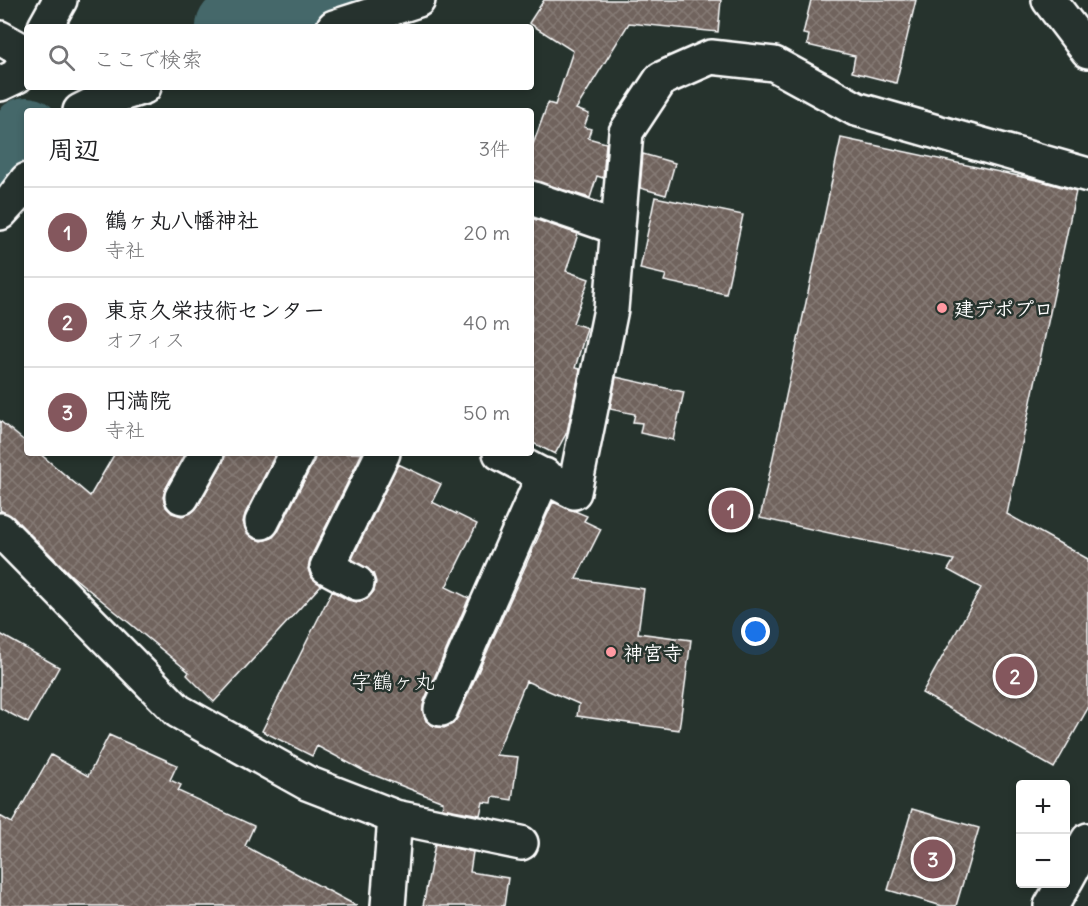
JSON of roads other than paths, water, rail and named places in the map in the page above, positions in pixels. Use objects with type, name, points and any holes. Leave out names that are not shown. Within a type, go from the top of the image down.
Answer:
[{"type":"street","points":[[47,24],[60,0]]},
{"type":"street","points":[[343,24],[418,0]]},
{"type":"street","points":[[1049,0],[1088,51]]},
{"type":"street","points":[[0,38],[24,51]]},
{"type":"street","points":[[506,456],[574,492],[611,309],[626,132],[661,79],[711,57],[774,64],[856,109],[1088,175]]},
{"type":"street","points":[[0,84],[17,76],[24,63]]},
{"type":"street","points":[[86,108],[102,100],[134,90]]},
{"type":"street","points":[[534,199],[618,228]]},
{"type":"street","points":[[182,497],[205,456]]},
{"type":"street","points":[[262,522],[295,456]]},
{"type":"street","points":[[357,583],[327,567],[382,456]]},
{"type":"street","points":[[441,709],[544,475]]},
{"type":"street","points":[[0,530],[177,711],[307,783],[395,817],[521,843]]},
{"type":"street","points":[[388,906],[395,817]]},
{"type":"street","points":[[1070,873],[1088,840]]},
{"type":"street","points":[[1051,906],[1062,888]]},
{"type":"waterway","points":[[244,24],[339,0]]},
{"type":"waterway","points":[[0,168],[24,138]]},
{"type":"place","name":"建デポプロ","points":[[942,308]]},
{"type":"place","name":"鶴ヶ丸八幡神社","points":[[731,510]]},
{"type":"place","name":"神宮寺","points":[[611,652]]},
{"type":"place","name":"東京久栄技術センター","points":[[1015,676]]},
{"type":"place","name":"円満院","points":[[933,859]]},
{"type":"district","name":"字鶴ヶ丸","points":[[393,681]]}]
